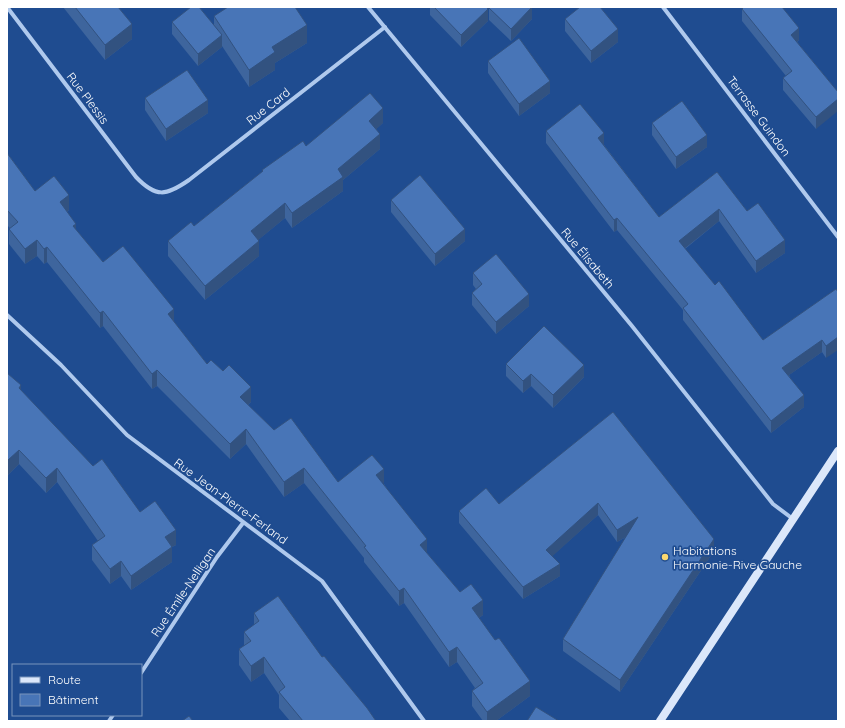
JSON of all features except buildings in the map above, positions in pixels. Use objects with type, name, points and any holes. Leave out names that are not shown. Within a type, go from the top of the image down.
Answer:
[{"type":"main road","points":[[660,721],[838,451]]},
{"type":"street","name":"Rue Élisabeth","points":[[368,7],[632,326],[773,504],[793,519]]},
{"type":"street","name":"Terrasse Guindon","points":[[663,7],[838,237]]},
{"type":"street","name":"Rue Plessis","points":[[7,8],[136,177],[147,188],[159,193]]},
{"type":"street","name":"Rue Card","points":[[159,193],[170,192],[189,180],[385,27]]},
{"type":"street","name":"Rue Jean-Pierre-Ferland","points":[[7,315],[69,374],[122,431],[243,524],[322,581],[337,599],[424,721]]},
{"type":"street","name":"Rue Émile-Nelligan","points":[[142,671],[217,557],[243,524]]},
{"type":"place","name":"Habitations Harmonie-Rive Gauche","points":[[665,557]]}]
